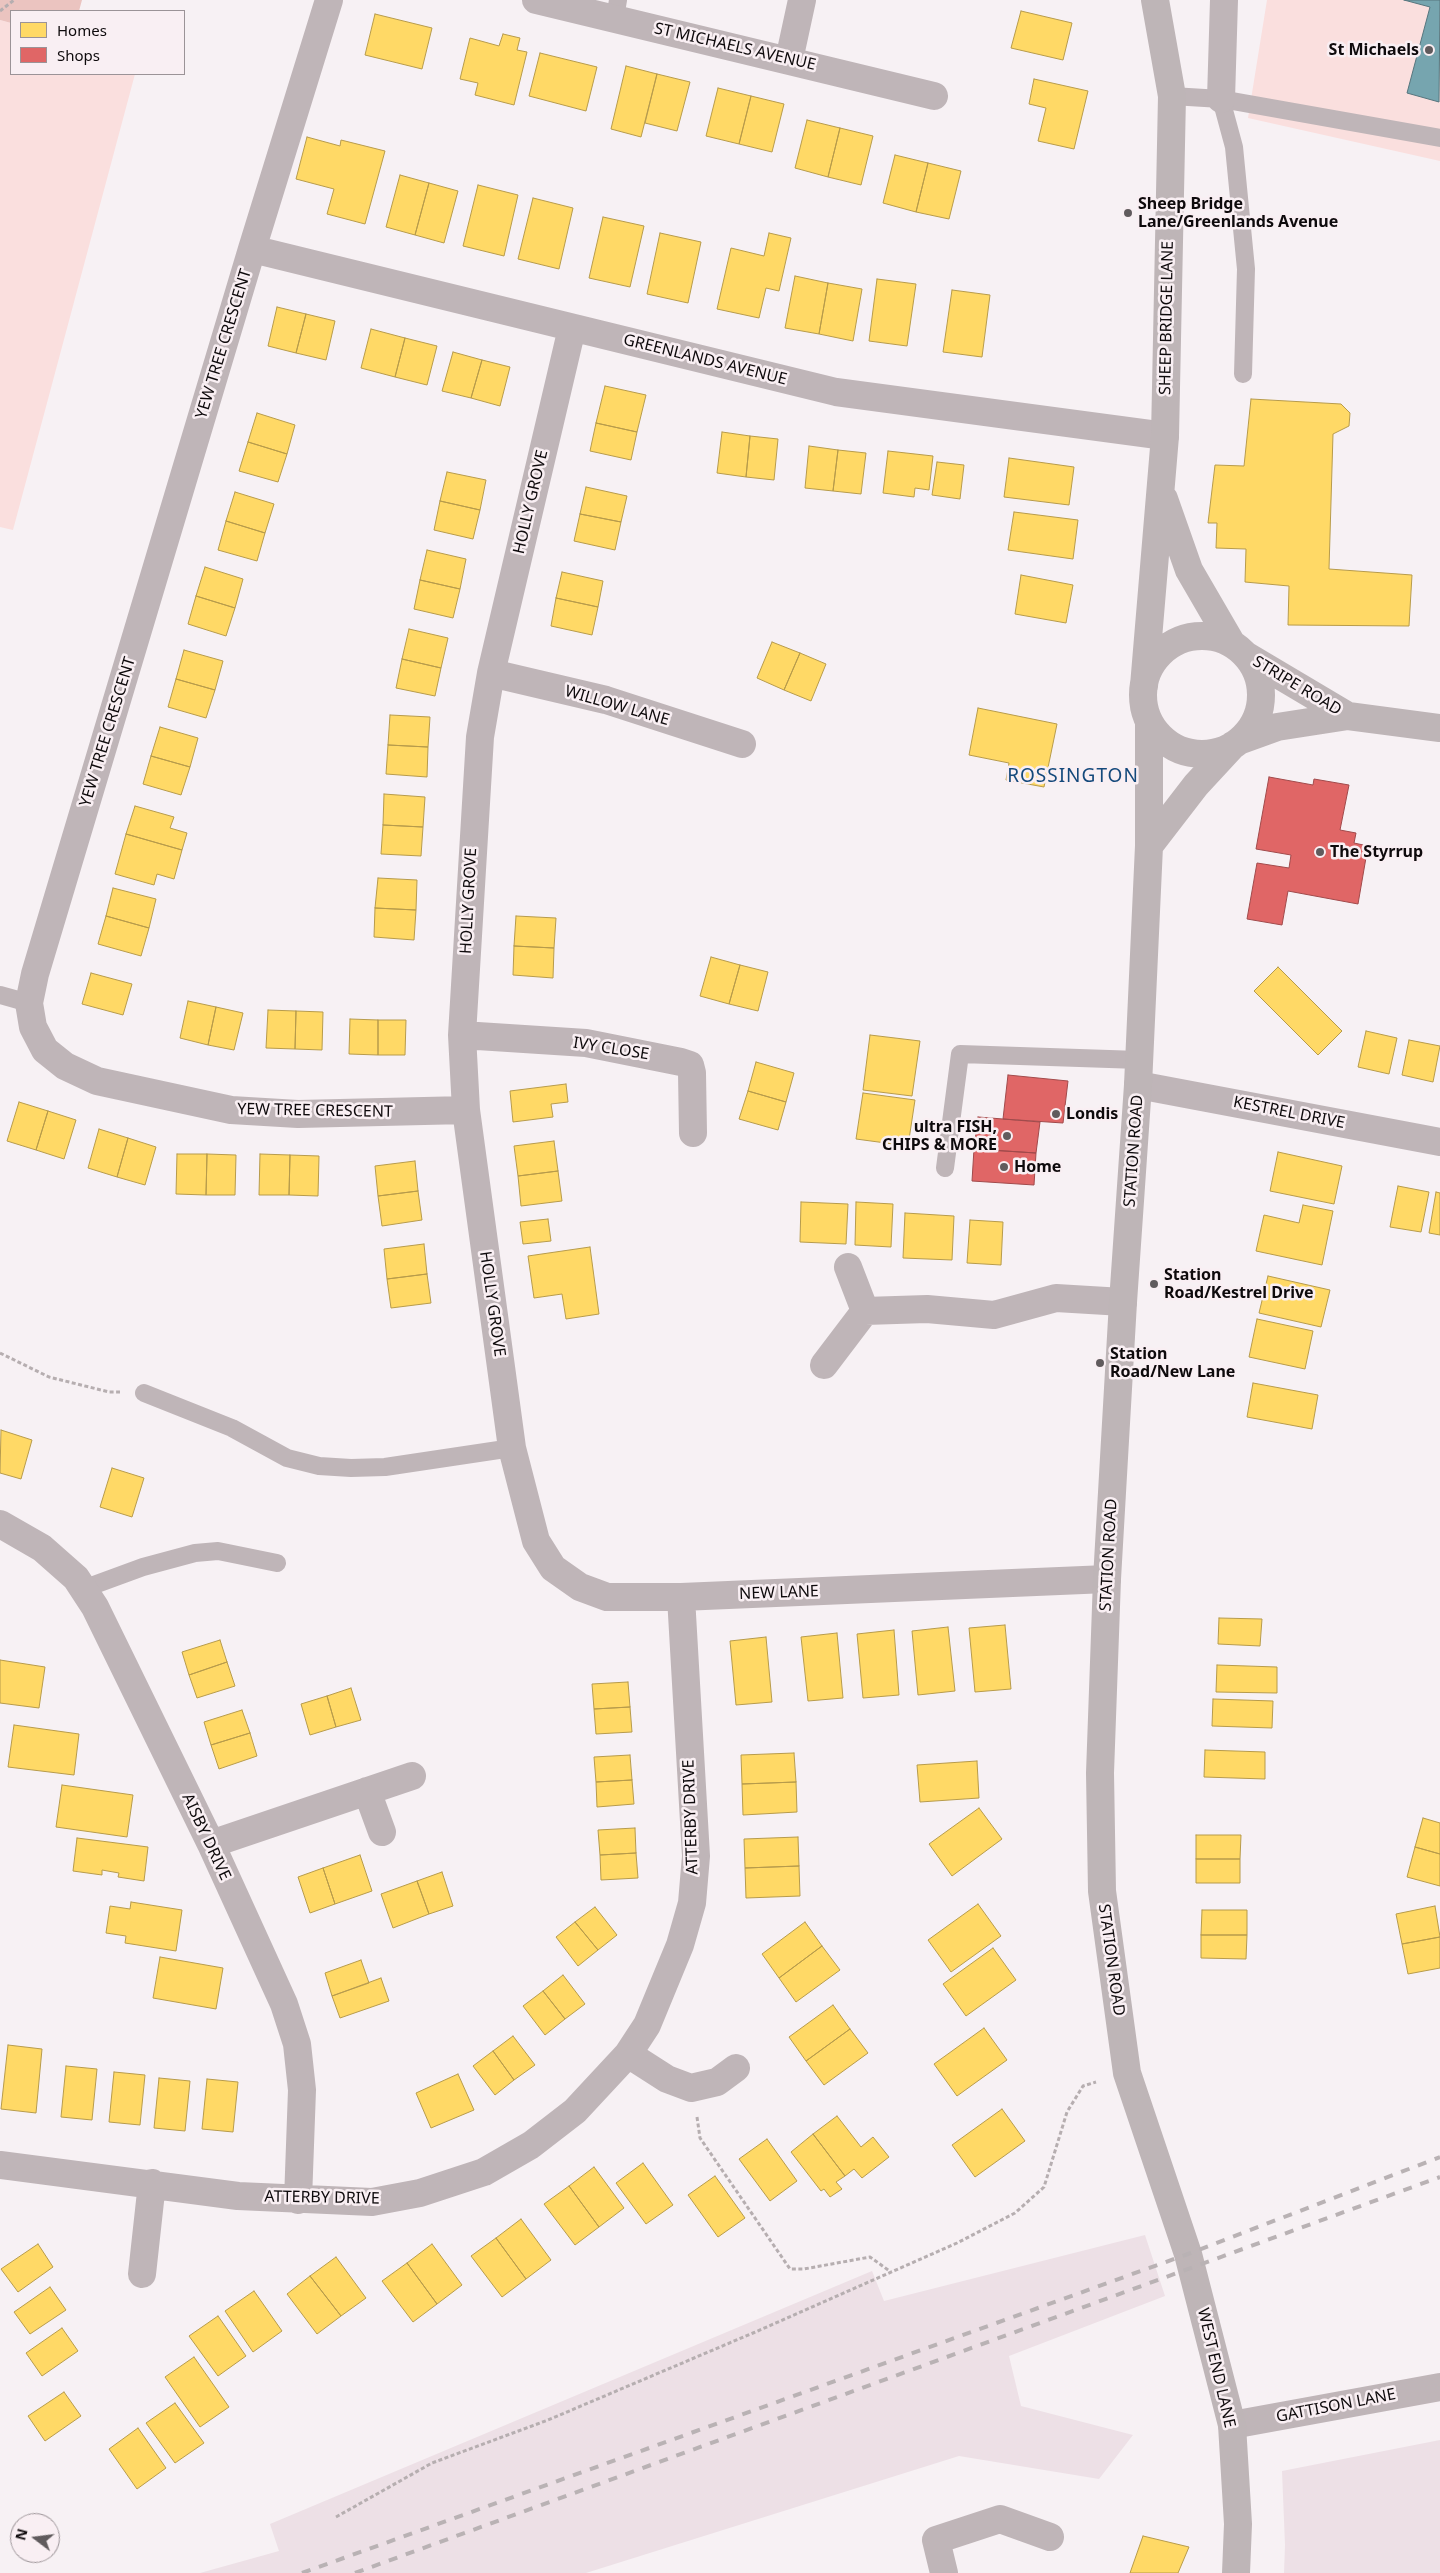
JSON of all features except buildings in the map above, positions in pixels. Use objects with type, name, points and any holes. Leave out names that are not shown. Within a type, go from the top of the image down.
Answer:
[{"type":"street","name":"YEW TREE CRESCENT","points":[[330,0],[252,249],[38,964],[29,1003],[33,1027],[45,1050],[65,1066],[96,1082],[231,1110],[298,1114],[466,1110]]},
{"type":"street","name":"ST MICHAELS AVENUE","points":[[536,0],[616,9],[789,60],[934,96]]},
{"type":"street","points":[[789,60],[802,0]]},
{"type":"street","name":"SHEEP BRIDGE LANE","points":[[1144,686],[1165,436],[1172,96],[1155,0]]},
{"type":"street","points":[[1221,99],[1224,0]]},
{"type":"street","name":"GREENLANDS AVENUE","points":[[252,249],[836,392],[1165,436]]},
{"type":"street","name":"HOLLY GROVE","points":[[519,1480],[512,1448],[466,1110],[462,1035],[480,737],[491,673],[572,328]]},
{"type":"street","name":"SHEEP BRIDGE LANE","points":[[1160,488],[1189,570],[1240,650]]},
{"type":"street","points":[[1149,846],[1196,785],[1251,729],[1258,713],[1261,694],[1257,674],[1240,650],[1215,637],[1195,636],[1177,641],[1162,652],[1150,668],[1144,686],[1145,710],[1149,725],[1170,745],[1184,751],[1200,754],[1217,752],[1237,742]]},
{"type":"street","name":"STRIPE ROAD","points":[[1240,650],[1348,716]]},
{"type":"street","name":"WILLOW LANE","points":[[491,673],[606,700],[742,744]]},
{"type":"street","name":"STRIPE ROAD","points":[[1237,742],[1277,727],[1348,716],[1440,728]]},
{"type":"street","name":"STATION ROAD","points":[[1149,725],[1149,846],[1139,1073],[1123,1302],[1107,1579],[1100,1773],[1102,1891],[1127,2073],[1188,2254]]},
{"type":"street","name":"IVY CLOSE","points":[[462,1035],[586,1043],[690,1065],[692,1073],[693,1133]]},
{"type":"street","name":"KESTREL DRIVE","points":[[1139,1073],[1440,1142]]},
{"type":"street","points":[[848,1267],[865,1311]]},
{"type":"street","points":[[865,1311],[927,1309],[994,1315],[1056,1298],[1123,1302]]},
{"type":"street","points":[[824,1365],[865,1311]]},
{"type":"street","name":"NEW LANE","points":[[519,1480],[536,1541],[553,1568],[580,1587],[607,1597],[681,1597],[1107,1579]]},
{"type":"street","name":"AISBY DRIVE","points":[[0,1524],[42,1548],[76,1578],[95,1607],[211,1844],[284,2004],[297,2044],[302,2090],[298,2200]]},
{"type":"street","name":"ATTERBY DRIVE","points":[[0,2165],[152,2183],[238,2196],[372,2202],[420,2193],[484,2172],[532,2145],[575,2111],[628,2054],[648,2025],[680,1946],[692,1903],[696,1856],[681,1597]]},
{"type":"street","points":[[211,1844],[412,1776]]},
{"type":"street","points":[[367,1791],[382,1832]]},
{"type":"street","points":[[628,2054],[667,2079],[691,2088],[716,2082],[736,2068]]},
{"type":"street","points":[[142,2274],[152,2183]]},
{"type":"street","name":"WEST END LANE","points":[[1188,2254],[1232,2426],[1238,2524],[1236,2573]]},
{"type":"street","name":"GATTISON LANE","points":[[1232,2426],[1440,2387]]},
{"type":"street","points":[[944,2573],[936,2540],[1000,2519],[1050,2537]]},
{"type":"lane","points":[[1172,96],[1221,99],[1440,138]]},
{"type":"lane","points":[[1221,99],[1234,147],[1246,269],[1244,374]]},
{"type":"lane","points":[[0,995],[29,1003]]},
{"type":"lane","points":[[945,1168],[960,1054],[1139,1073]]},
{"type":"lane","points":[[144,1393],[232,1428],[287,1458],[319,1466],[350,1468],[386,1467],[512,1448]]},
{"type":"lane","points":[[83,1589],[143,1567],[195,1554],[218,1551],[277,1563]]},
{"type":"path","points":[[0,10],[14,0]]},
{"type":"path","points":[[0,1353],[49,1377],[109,1392],[144,1393]]},
{"type":"path","points":[[336,2517],[432,2463],[548,2420],[892,2272],[957,2243],[1015,2213],[1044,2187],[1067,2112],[1083,2086],[1127,2073]]},
{"type":"path","points":[[691,2088],[700,2138],[790,2269],[804,2269],[870,2257],[892,2272]]},
{"type":"shaded area","points":[[0,0],[82,0],[79,10],[10,10],[10,23],[0,20]]},
{"type":"shaded area","points":[[1267,0],[1440,0],[1440,161],[1248,118]]},
{"type":"shaded area","points":[[0,20],[10,23],[10,75],[135,75],[13,530],[0,527]]},
{"type":"shaded area","points":[[1145,2235],[1165,2296],[1009,2356],[1021,2406],[1133,2435],[1099,2479],[959,2456],[586,2573],[200,2573],[279,2551],[270,2524],[872,2271],[884,2301]]},
{"type":"shaded area","points":[[1440,2440],[1440,2573],[1284,2573],[1285,2545],[1282,2471]]},
{"type":"railway","points":[[302,2573],[1188,2254],[1440,2157]]},
{"type":"railway","points":[[355,2573],[1440,2177]]},
{"type":"place","name":"St Michaels","points":[[1429,50]]},
{"type":"place","name":"Sheep Bridge Lane/Greenlands Avenue","points":[[1128,213]]},
{"type":"place","name":"The Styrrup","points":[[1320,852]]},
{"type":"place","name":"Londis","points":[[1056,1114]]},
{"type":"place","name":"ultra FISH, CHIPS & MORE","points":[[1007,1136]]},
{"type":"place","name":"Home","points":[[1004,1167]]},
{"type":"place","name":"Station Road/Kestrel Drive","points":[[1154,1284]]},
{"type":"place","name":"Station Road/New Lane","points":[[1100,1363]]},
{"type":"district","name":"ROSSINGTON","points":[[1073,777]]}]
